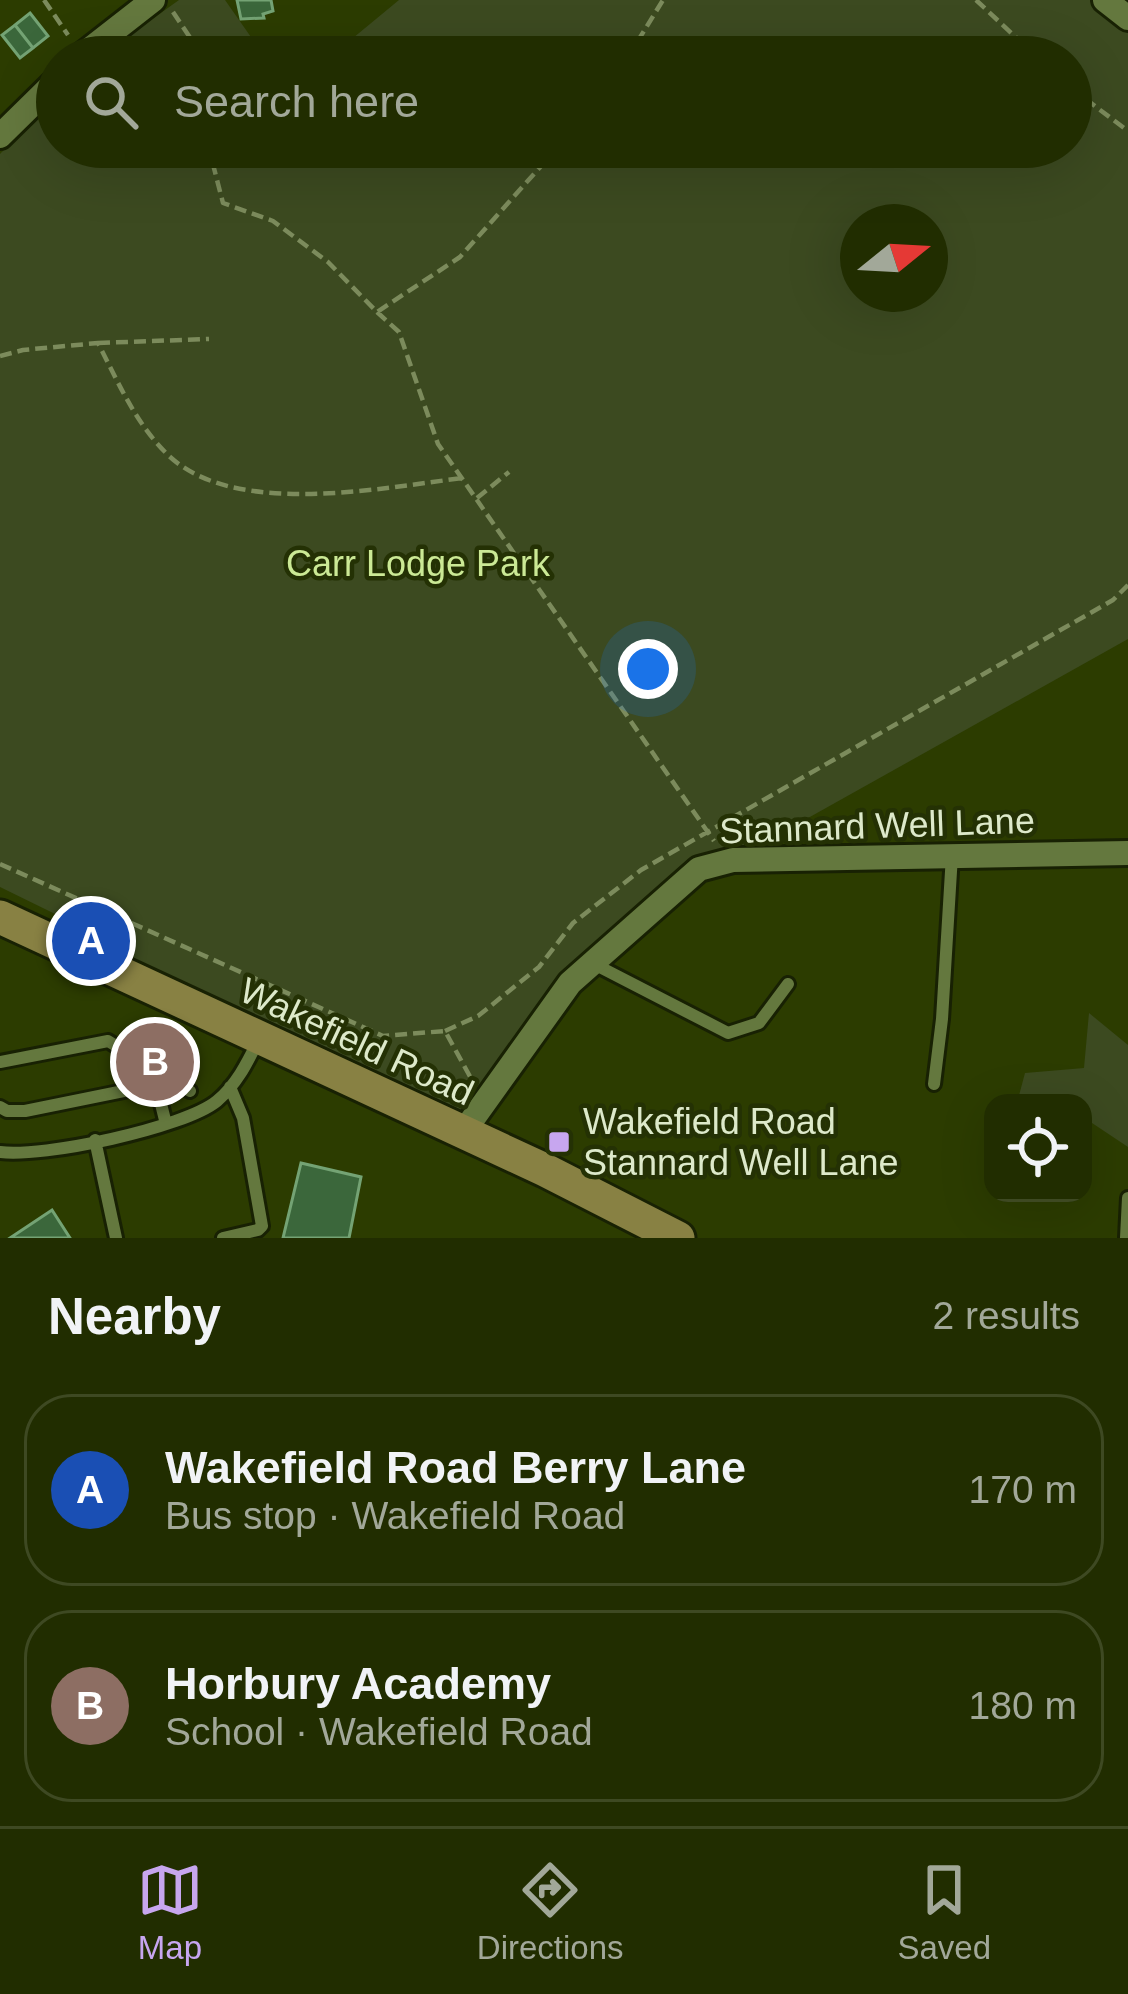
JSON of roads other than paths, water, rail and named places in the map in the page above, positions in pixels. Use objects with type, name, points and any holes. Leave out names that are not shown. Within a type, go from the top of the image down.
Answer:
[{"type":"main road","name":"Wakefield Road","points":[[0,917],[678,1238]]},
{"type":"street","points":[[107,36],[153,0]]},
{"type":"street","points":[[1105,0],[1128,18]]},
{"type":"street","points":[[0,136],[36,101]]},
{"type":"street","name":"Stannard Well Lane","points":[[462,1134],[570,982],[699,868],[725,862],[1128,853]]},
{"type":"lane","points":[[934,1084],[943,1019],[952,855]]},
{"type":"lane","points":[[591,962],[728,1033],[759,1023],[788,984]]},
{"type":"lane","points":[[0,1152],[40,1153],[202,1111],[244,1071],[259,1038]]},
{"type":"lane","points":[[0,1062],[100,1040],[190,1091]]},
{"type":"lane","points":[[0,1107],[25,1112],[173,1081]]},
{"type":"lane","points":[[156,1084],[166,1124]]},
{"type":"lane","points":[[223,1238],[262,1226],[243,1118],[230,1087]]},
{"type":"lane","points":[[95,1140],[116,1238]]},
{"type":"lane","points":[[1126,1238],[1128,1198]]},
{"type":"place","name":"Wakefield Road Berry Lane","points":[[91,941]]},
{"type":"place","name":"Horbury Academy","points":[[155,1062]]},
{"type":"place","name":"Wakefield Road Stannard Well Lane","points":[[559,1142]]},
{"type":"park label","name":"Carr Lodge Park","points":[[418,563]]}]
